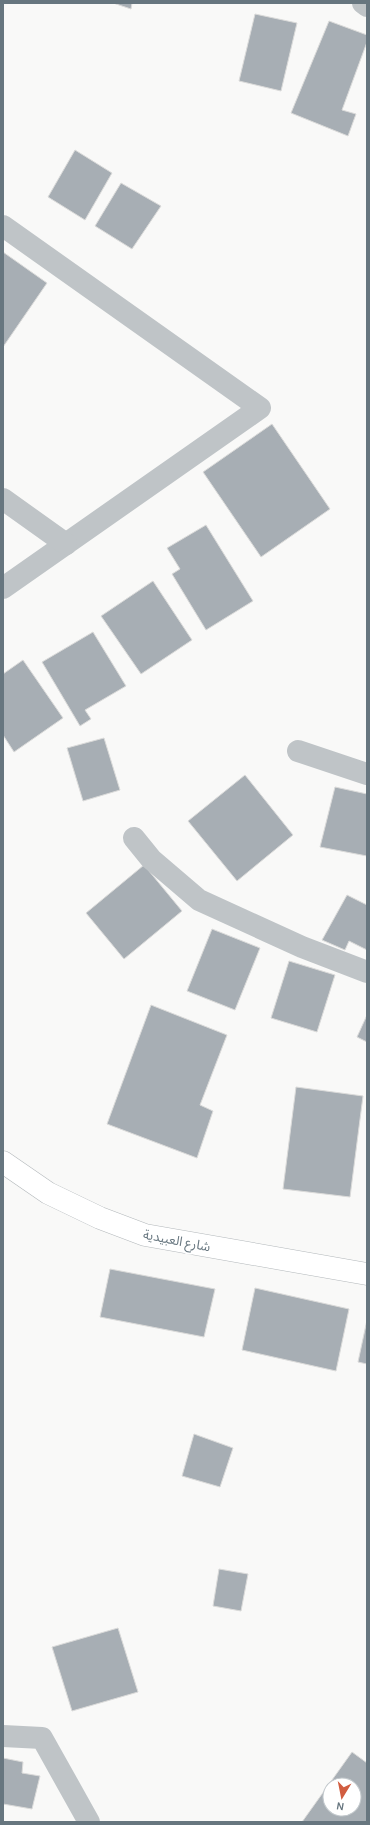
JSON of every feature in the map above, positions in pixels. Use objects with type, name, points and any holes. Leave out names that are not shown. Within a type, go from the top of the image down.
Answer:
[{"type":"main road","name":"شارع العبيدية","points":[[3,1162],[48,1193],[100,1218],[145,1236],[367,1274]]},
{"type":"street","points":[[363,3],[367,6]]},
{"type":"street","points":[[3,226],[260,408],[3,588]]},
{"type":"street","points":[[3,499],[66,544]]},
{"type":"street","points":[[298,751],[367,774]]},
{"type":"street","points":[[134,838],[151,859],[199,900],[302,947],[367,972]]},
{"type":"street","points":[[3,1736],[42,1738],[89,1822]]},
{"type":"building","points":[[113,3],[132,3],[131,9]]},
{"type":"building","points":[[255,14],[297,23],[281,91],[239,81]]},
{"type":"building","points":[[329,21],[367,35],[367,42],[342,110],[356,114],[348,136],[291,113]]},
{"type":"building","points":[[75,150],[112,173],[85,220],[48,197]]},
{"type":"building","points":[[121,183],[161,206],[132,249],[95,226]]},
{"type":"building","points":[[3,252],[47,283],[3,347]]},
{"type":"building","points":[[272,424],[330,509],[261,557],[203,472]]},
{"type":"building","points":[[206,525],[253,601],[206,630],[172,574],[180,569],[167,548]]},
{"type":"building","points":[[153,581],[192,640],[141,674],[101,616]]},
{"type":"building","points":[[93,632],[126,686],[85,710],[91,719],[80,726],[42,662]]},
{"type":"building","points":[[23,660],[63,718],[14,752],[3,735],[3,674]]},
{"type":"building","points":[[104,738],[120,790],[83,801],[67,748]]},
{"type":"building","points":[[245,775],[293,835],[237,881],[188,821]]},
{"type":"building","points":[[335,787],[367,794],[367,856],[320,847]]},
{"type":"building","points":[[144,865],[182,911],[124,959],[86,913]]},
{"type":"building","points":[[347,895],[367,905],[367,950],[349,941],[345,950],[322,940]]},
{"type":"building","points":[[212,929],[260,948],[235,1010],[187,991]]},
{"type":"building","points":[[289,961],[335,975],[317,1032],[271,1018]]},
{"type":"building","points":[[151,1005],[227,1035],[200,1105],[213,1111],[197,1158],[107,1124]]},
{"type":"building","points":[[367,1015],[367,1042],[357,1037]]},
{"type":"building","points":[[296,1087],[363,1096],[350,1197],[283,1189]]},
{"type":"building","points":[[110,1269],[215,1289],[204,1337],[100,1317]]},
{"type":"building","points":[[255,1288],[349,1309],[336,1371],[242,1350]]},
{"type":"building","points":[[367,1320],[367,1364],[358,1362]]},
{"type":"building","points":[[194,1434],[233,1448],[220,1487],[182,1476]]},
{"type":"building","points":[[219,1569],[248,1574],[241,1611],[213,1606]]},
{"type":"building","points":[[118,1628],[138,1692],[72,1711],[52,1647]]},
{"type":"building","points":[[352,1752],[367,1763],[367,1822],[302,1822],[322,1794],[322,1817],[362,1817],[362,1777],[334,1777]]},
{"type":"building","points":[[3,1758],[23,1762],[22,1773],[40,1776],[32,1809],[3,1804]]}]
